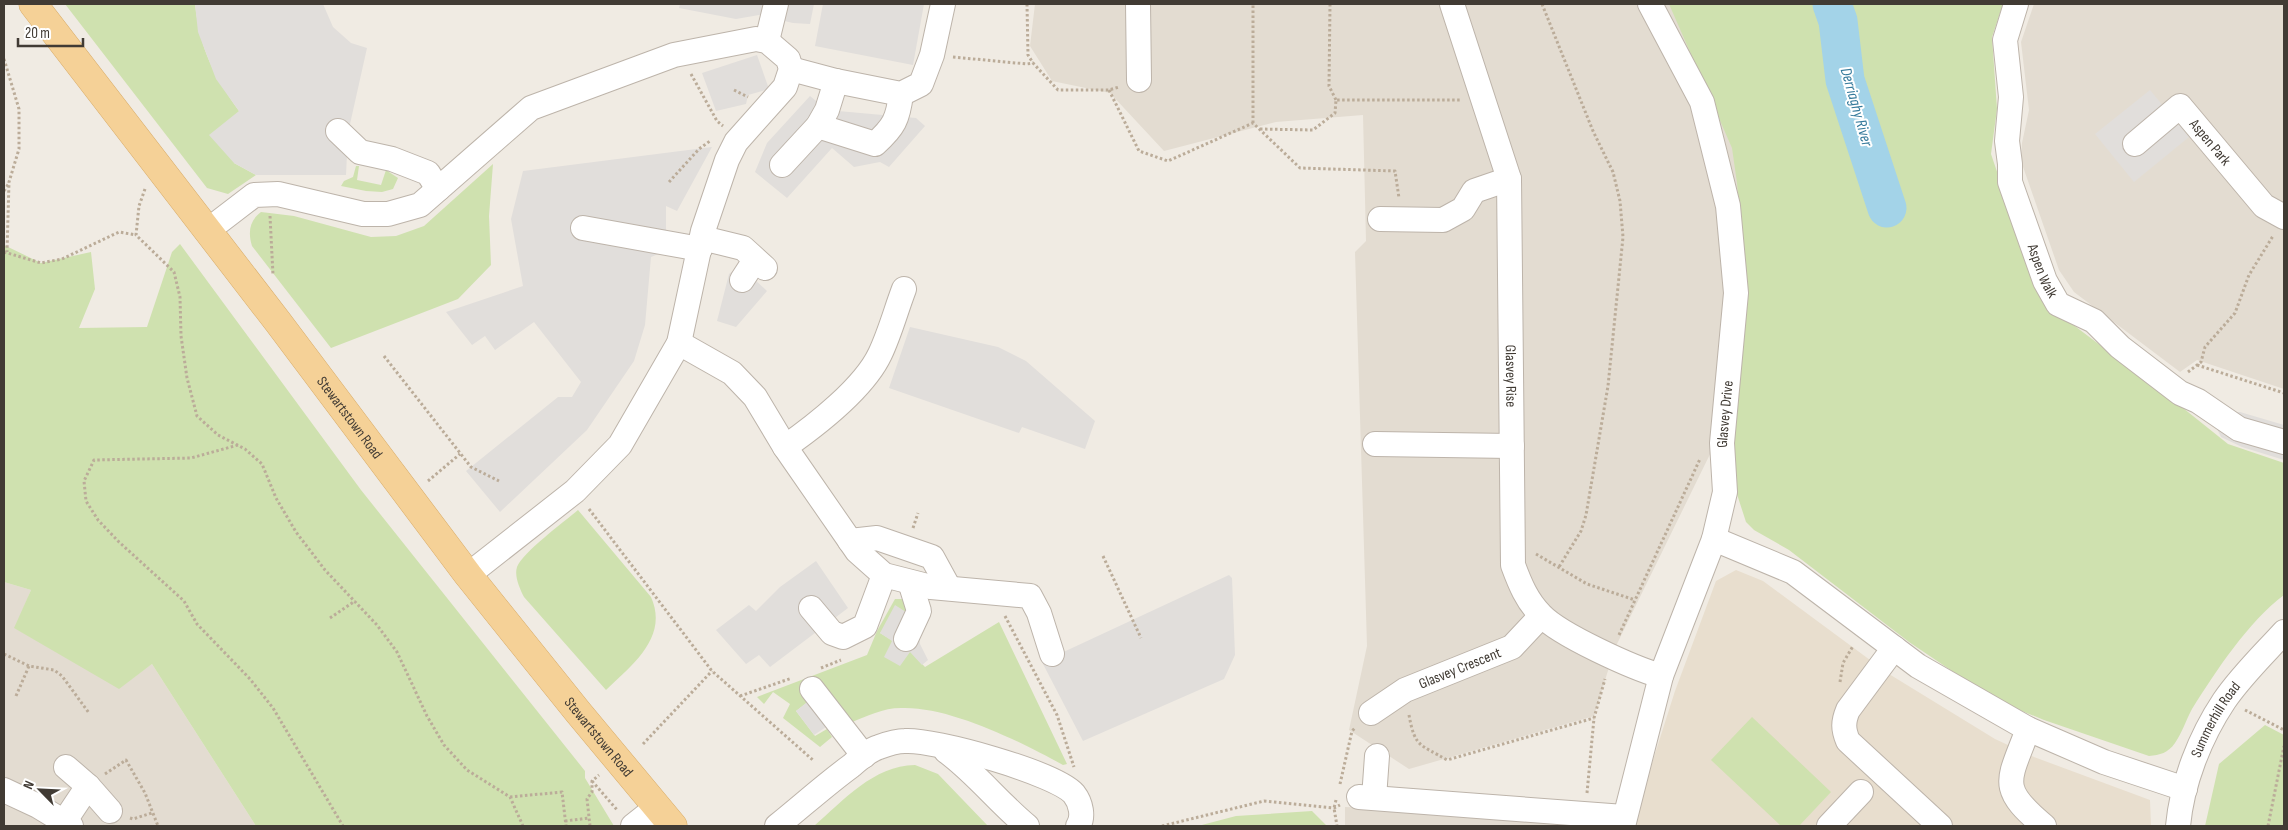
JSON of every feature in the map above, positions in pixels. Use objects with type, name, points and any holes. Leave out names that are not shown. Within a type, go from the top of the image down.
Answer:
[{"type":"main road","name":"Stewartstown Road","points":[[33,4],[468,575],[665,817]]},
{"type":"street","points":[[767,40],[776,4]]},
{"type":"street","points":[[791,69],[836,81],[901,94],[921,84],[932,55],[943,4]]},
{"type":"street","points":[[1138,4],[1139,80]]},
{"type":"street","name":"Glasvey Rise","points":[[1452,4],[1509,179],[1513,565],[1522,590],[1541,616],[1565,634],[1661,676]]},
{"type":"street","name":"Glasvey Drive","points":[[1623,822],[1661,676],[1714,539],[1725,492],[1722,443],[1736,293],[1728,206],[1702,102],[1650,4]]},
{"type":"street","name":"Aspen Walk","points":[[2016,4],[2005,40],[2011,97],[2007,141],[2010,182],[2045,281],[2058,304],[2094,321],[2120,347],[2172,384],[2180,393],[2198,401],[2239,429],[2284,442]]},
{"type":"street","points":[[207,231],[254,195],[278,194],[363,214],[388,214],[420,205],[531,108],[674,55],[756,39],[767,40],[788,59],[791,69],[784,87],[736,143],[727,160],[701,244],[679,343],[620,445],[575,491],[468,575]]},
{"type":"street","points":[[782,165],[818,126],[827,110],[836,81]]},
{"type":"street","points":[[818,126],[874,144],[884,136],[898,116],[901,94]]},
{"type":"street","name":"Aspen Park","points":[[2135,144],[2180,106],[2279,225]]},
{"type":"street","points":[[338,131],[360,152],[392,159],[428,173],[438,189]]},
{"type":"street","points":[[1391,219],[1443,220],[1463,209],[1474,191],[1509,179]]},
{"type":"street","points":[[583,228],[743,248],[760,264],[742,280]]},
{"type":"street","points":[[785,447],[815,426],[868,374],[880,354],[904,289]]},
{"type":"street","points":[[679,343],[732,373],[755,397],[785,447],[857,551],[884,575],[910,582],[949,588],[1030,596],[1039,613],[1052,654]]},
{"type":"street","points":[[1375,444],[1512,446]]},
{"type":"street","points":[[850,541],[877,538],[932,557],[949,588]]},
{"type":"street","points":[[1714,539],[1793,572],[1918,666],[2028,729],[2104,762],[2186,789]]},
{"type":"street","points":[[811,608],[832,633],[843,637],[865,626],[884,575]]},
{"type":"street","points":[[906,639],[918,611],[910,582]]},
{"type":"street","name":"Glasvey Crescent","points":[[1371,713],[1405,690],[1512,647],[1541,616]]},
{"type":"street","name":"Summerhill Road","points":[[2178,826],[2186,789],[2199,748],[2211,722],[2225,700],[2284,632]]},
{"type":"street","points":[[1894,648],[1848,710],[1844,720],[1844,730],[1848,741],[1940,826]]},
{"type":"street","points":[[812,689],[864,756]]},
{"type":"street","points":[[2028,729],[2010,778],[2014,796],[2021,807],[2044,826]]},
{"type":"street","points":[[780,825],[825,785],[864,756],[878,747],[905,741],[940,746],[1013,765],[1062,785],[1075,795],[1081,808],[1081,822],[1078,826]]},
{"type":"street","points":[[940,746],[967,766],[1004,807],[1027,826]]},
{"type":"street","points":[[1377,756],[1352,796],[1585,814],[1623,822]]},
{"type":"street","points":[[66,767],[88,786],[110,811]]},
{"type":"street","points":[[4,790],[68,824],[88,786]]},
{"type":"street","points":[[1829,826],[1861,792]]},
{"type":"street","points":[[628,821],[665,817]]},
{"type":"path","points":[[1027,4],[1028,54],[1033,63],[1058,90],[1109,90],[1139,80]]},
{"type":"path","points":[[1253,4],[1253,123],[1300,168],[1395,171],[1391,219]]},
{"type":"path","points":[[1260,129],[1313,130],[1335,113],[1336,100],[1330,86],[1330,4]]},
{"type":"path","points":[[1542,4],[1593,131],[1612,172],[1620,201],[1623,237],[1608,386],[1586,515],[1581,531],[1559,567]]},
{"type":"path","points":[[932,55],[1033,63]]},
{"type":"path","points":[[4,59],[19,109],[19,149],[9,182],[4,191]]},
{"type":"path","points":[[684,71],[691,73],[717,121],[736,143]]},
{"type":"path","points":[[1109,90],[1139,151],[1168,161],[1253,123]]},
{"type":"path","points":[[1336,100],[1483,100]]},
{"type":"path","points":[[669,182],[699,149],[716,137],[736,143]]},
{"type":"path","points":[[9,182],[5,252],[41,263],[62,259],[119,232],[136,236],[174,272],[180,297],[181,336],[187,378],[198,416],[218,435],[238,445],[262,464],[276,498],[296,532],[325,570],[377,625],[397,652],[427,716],[444,745],[467,770],[510,797],[523,826]]},
{"type":"path","points":[[136,236],[139,206],[145,189]]},
{"type":"path","points":[[270,215],[274,282]]},
{"type":"path","points":[[2172,384],[2201,362],[2205,347],[2235,313],[2249,275],[2279,225]]},
{"type":"path","points":[[384,356],[471,467],[499,481]]},
{"type":"path","points":[[2196,365],[2284,393]]},
{"type":"path","points":[[238,445],[191,458],[94,460],[84,481],[86,502],[98,520],[119,542],[184,601],[197,624],[250,679],[273,708],[298,747],[343,826]]},
{"type":"path","points":[[428,481],[460,454]]},
{"type":"path","points":[[1585,814],[1594,718],[1611,655],[1703,454]]},
{"type":"path","points":[[575,491],[712,671],[814,760]]},
{"type":"path","points":[[1513,543],[1587,584],[1635,600]]},
{"type":"path","points":[[1104,556],[1141,638]]},
{"type":"path","points":[[993,593],[1057,716],[1077,775]]},
{"type":"path","points":[[330,618],[355,601]]},
{"type":"path","points":[[4,654],[29,666],[54,670],[62,676],[90,713]]},
{"type":"path","points":[[16,696],[29,666]]},
{"type":"path","points":[[643,744],[712,671]]},
{"type":"path","points":[[1405,690],[1413,737],[1418,744],[1447,760],[1594,718]]},
{"type":"path","points":[[2242,708],[2284,730]]},
{"type":"path","points":[[1162,826],[1264,801],[1334,808],[1352,796],[1352,731]]},
{"type":"path","points":[[2268,826],[2284,746]]},
{"type":"path","points":[[88,786],[126,760],[145,793],[158,826]]},
{"type":"path","points":[[590,826],[587,799],[592,792],[592,781],[599,775]]},
{"type":"path","points":[[592,781],[628,821]]},
{"type":"path","points":[[510,797],[562,792],[566,826]]},
{"type":"path","points":[[1334,808],[1337,826]]},
{"type":"path","points":[[565,821],[589,818]]},
{"type":"shaded area","points":[[195,4],[323,4],[333,27],[351,43],[367,48],[348,133],[346,175],[256,175],[234,163],[209,135],[239,111],[216,79],[198,32]]},
{"type":"shaded area","points":[[680,4],[814,4],[810,24],[793,23],[759,15],[736,19],[679,8]]},
{"type":"shaded area","points":[[823,4],[924,4],[913,65],[815,46]]},
{"type":"shaded area","points":[[1035,4],[1683,4],[1730,87],[1757,276],[1714,446],[1615,648],[1594,716],[1409,769],[1349,730],[1367,646],[1355,252],[1366,241],[1363,115],[1276,122],[1164,151],[1110,93],[1052,81],[1030,46]]},
{"type":"shaded area","points":[[2034,4],[2284,4],[2284,389],[2197,360],[2180,372],[2074,292],[2059,270],[2021,161],[2022,143],[2029,110],[2021,42]]},
{"type":"shaded area","points":[[757,55],[769,89],[748,95],[746,104],[716,111],[702,73]]},
{"type":"shaded area","points":[[2150,90],[2189,137],[2134,182],[2095,134]]},
{"type":"shaded area","points":[[810,96],[827,110],[916,118],[925,126],[889,167],[880,162],[854,167],[832,148],[787,198],[755,172],[767,143]]},
{"type":"shaded area","points":[[712,147],[677,211],[666,206],[666,232],[661,253],[651,257],[645,325],[634,361],[587,430],[500,512],[466,471],[558,397],[572,397],[581,382],[534,322],[495,350],[485,336],[472,345],[446,312],[523,286],[511,219],[523,171]]},
{"type":"shaded area","points":[[740,266],[767,291],[736,327],[717,321],[729,274]]},
{"type":"shaded area","points":[[910,327],[998,347],[1026,361],[1095,421],[1085,449],[1022,427],[1019,433],[889,388]]},
{"type":"shaded area","points":[[2228,412],[2240,412],[2284,425],[2284,432],[2240,419]]},
{"type":"shaded area","points":[[2217,429],[2233,437],[2284,452],[2284,460],[2242,447],[2221,437]]},
{"type":"shaded area","points":[[816,561],[848,608],[770,667],[759,655],[746,664],[716,630],[749,605],[756,611],[780,587]]},
{"type":"shaded area","points":[[1736,570],[1763,581],[1889,674],[1995,739],[2034,757],[2150,800],[2151,826],[1632,826],[1675,691],[1716,581]]},
{"type":"shaded area","points":[[1229,575],[1232,578],[1235,655],[1224,679],[1083,741],[1042,662]]},
{"type":"shaded area","points":[[4,582],[31,590],[15,628],[119,688],[152,664],[256,826],[4,826]]},
{"type":"shaded area","points":[[895,605],[906,612],[922,611],[928,623],[918,630],[920,644],[928,660],[922,665],[910,652],[900,666],[884,657],[892,641],[880,633]]},
{"type":"shaded area","points":[[816,695],[835,721],[814,735],[796,711]]},
{"type":"shaded area","points":[[1345,807],[1599,818],[1599,826],[1345,826]]},
{"type":"green space","points":[[65,4],[195,4],[200,35],[209,61],[239,111],[234,163],[256,175],[228,194],[207,188]]},
{"type":"green space","points":[[1669,4],[2003,4],[1992,37],[1997,109],[1991,154],[2033,278],[2047,305],[2228,444],[2284,463],[2284,595],[2245,633],[2211,679],[2192,709],[2180,735],[2167,751],[2149,756],[2044,720],[1995,700],[1909,642],[1789,550],[1754,530],[1746,522],[1734,485],[1731,433],[1747,305],[1737,183],[1732,148]]},
{"type":"green space","points":[[493,164],[489,216],[491,265],[458,299],[331,348],[252,246],[250,228],[254,219],[261,212],[294,216],[371,237],[396,236],[424,226]]},
{"type":"green space","points":[[356,166],[359,166],[357,180],[381,185],[386,170],[398,178],[393,189],[382,192],[341,186],[344,181],[353,177]]},
{"type":"green space","points":[[180,244],[361,490],[585,771],[585,778],[614,826],[256,826],[152,664],[119,689],[14,628],[31,590],[4,582],[4,245],[41,263],[91,252],[95,289],[79,328],[147,327],[172,252]]},
{"type":"green space","points":[[578,510],[651,597],[655,611],[655,625],[652,637],[645,649],[627,671],[606,690],[524,597],[517,578],[517,567],[527,553]]},
{"type":"green space","points":[[895,599],[906,599],[907,611],[880,633],[910,651],[925,667],[999,622],[1067,764],[1063,765],[985,727],[963,719],[920,709],[888,709],[850,723],[816,677],[800,687],[808,702],[796,711],[815,736],[827,729],[832,737],[820,747],[783,718],[790,704],[773,692],[764,704],[757,697],[867,655],[877,631]]},
{"type":"green space","points":[[1752,717],[1831,792],[1799,826],[1781,826],[1711,760]]},
{"type":"green space","points":[[2265,725],[2284,735],[2284,826],[2205,826],[2219,764]]},
{"type":"green space","points":[[915,765],[938,774],[988,826],[814,826],[872,778],[886,771]]},
{"type":"green space","points":[[1312,811],[1327,826],[1198,826],[1236,816]]},
{"type":"waterway","name":"Derriaghy River","points":[[1832,4],[1838,21],[1845,80],[1887,208]]}]
